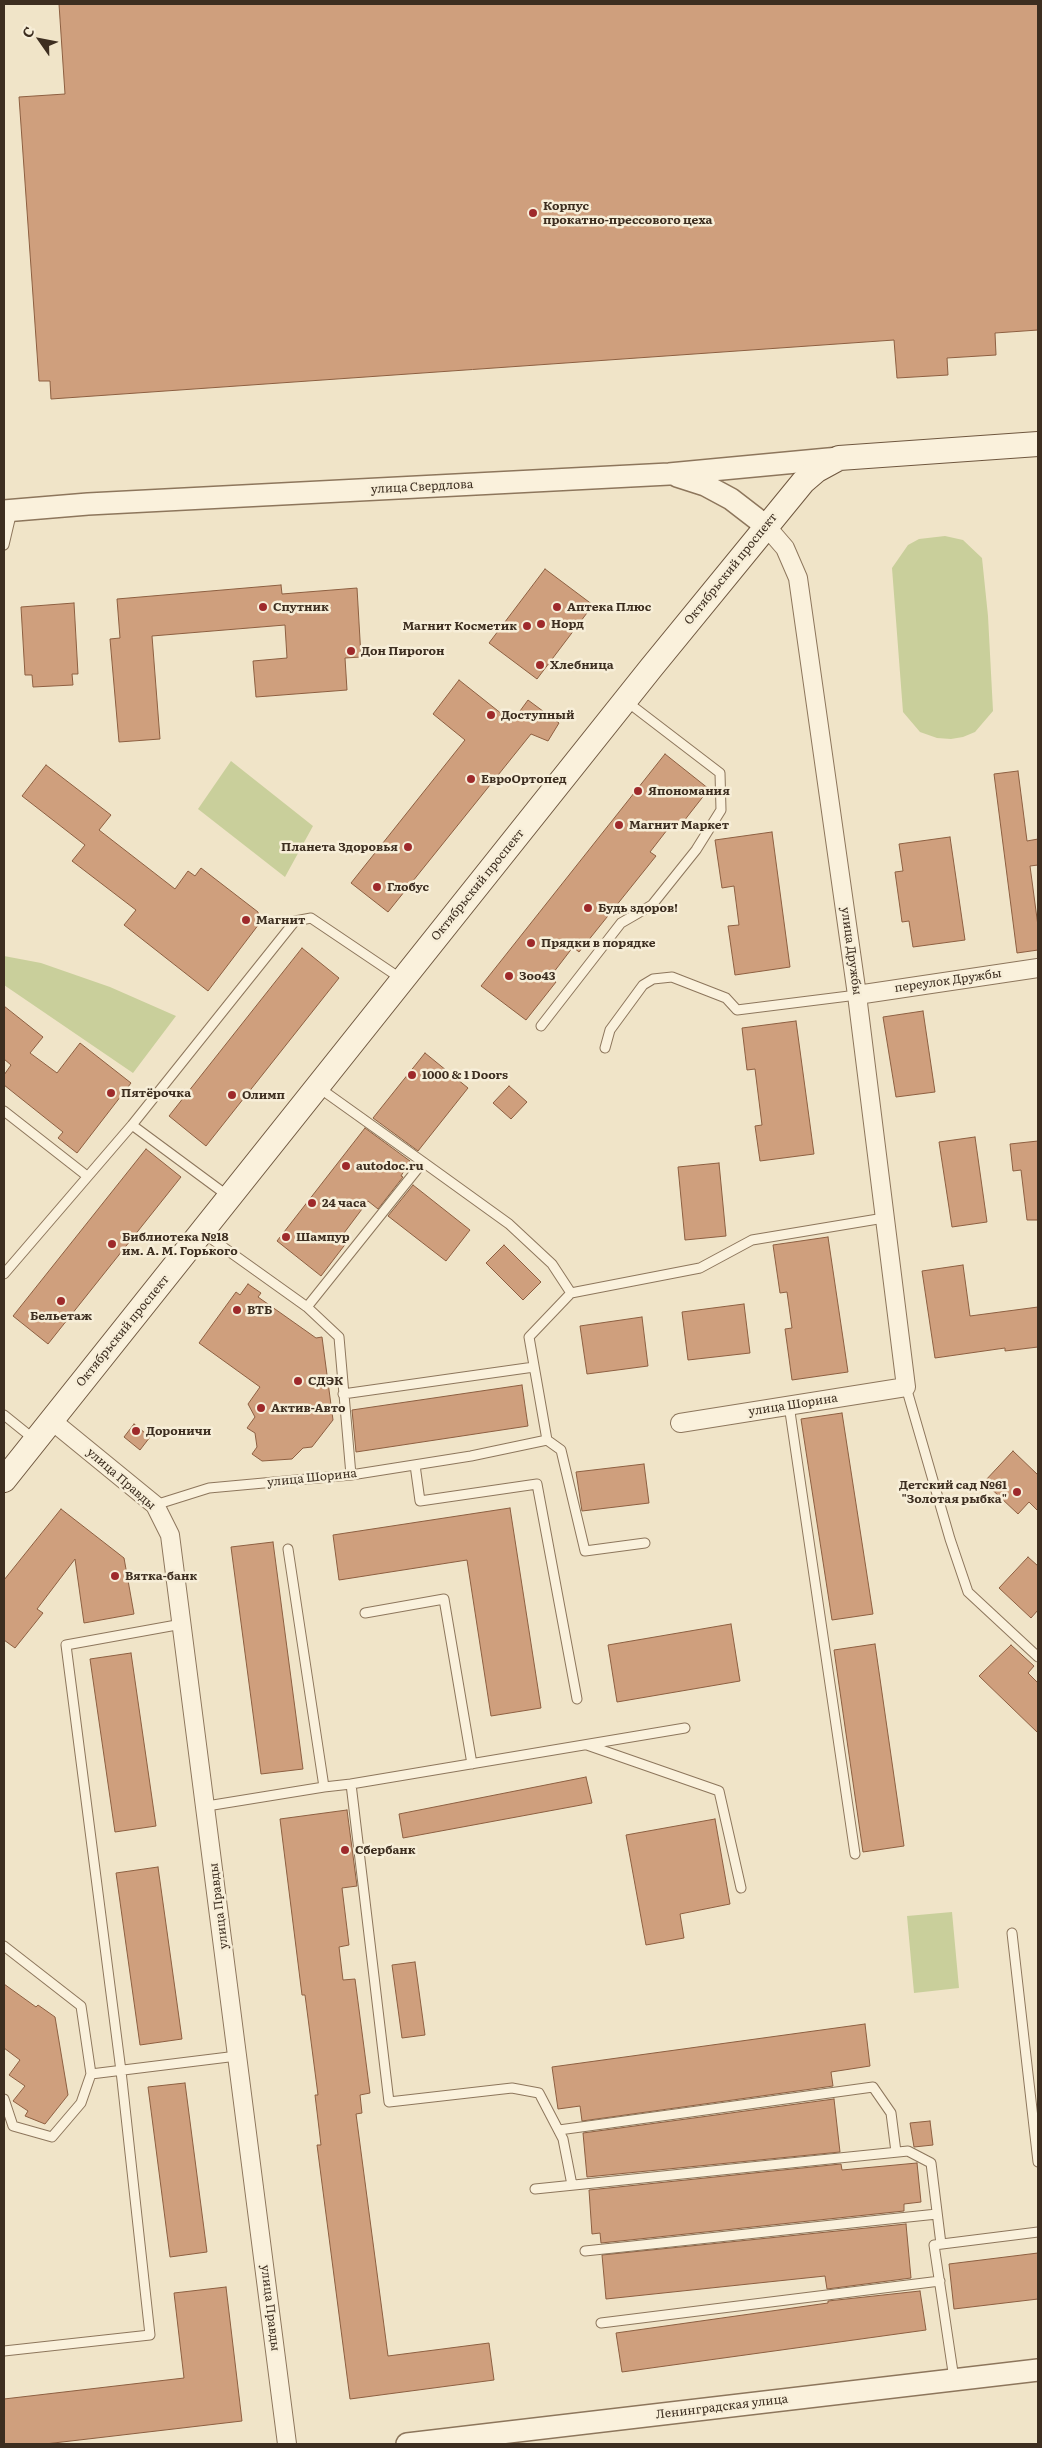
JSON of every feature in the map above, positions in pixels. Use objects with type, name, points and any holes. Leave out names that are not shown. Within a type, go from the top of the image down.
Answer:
[{"type":"main road","name":"Октябрьский проспект","points":[[4,1480],[625,701],[803,482],[817,470],[839,458],[1038,444]]},
{"type":"street","name":"улица Свердлова","points":[[8,511],[88,504],[669,474],[839,458]]},
{"type":"street","points":[[669,474],[705,486],[731,499],[766,526]]},
{"type":"street","name":"улица Дружбы","points":[[766,526],[785,548],[798,578],[857,995],[906,1387]]},
{"type":"street","name":"переулок Дружбы","points":[[857,995],[1038,968]]},
{"type":"street","name":"улица Шорина","points":[[680,1423],[906,1387]]},
{"type":"street","name":"улица Правды","points":[[51,1420],[155,1505],[170,1534],[207,1806],[287,2444]]},
{"type":"street","name":"Ленинградская улица","points":[[407,2444],[443,2442],[1038,2370]]},
{"type":"lane","points":[[4,545],[8,511]]},
{"type":"lane","points":[[541,1026],[621,923],[652,905],[696,850],[721,810],[720,773],[625,701]]},
{"type":"lane","points":[[4,1274],[132,1125],[294,921],[311,918],[403,980]]},
{"type":"lane","points":[[605,1048],[610,1030],[643,986],[654,979],[672,977],[726,998],[737,1010],[857,995]]},
{"type":"lane","points":[[318,1087],[509,1224],[552,1264],[571,1293]]},
{"type":"lane","points":[[4,1111],[87,1176]]},
{"type":"lane","points":[[132,1125],[230,1197]]},
{"type":"lane","points":[[307,1307],[422,1162]]},
{"type":"lane","points":[[645,1543],[585,1551],[561,1450],[547,1440],[529,1337],[571,1293],[700,1268],[752,1240],[884,1218]]},
{"type":"lane","points":[[202,1232],[307,1307],[339,1337],[351,1475]]},
{"type":"lane","points":[[343,1394],[534,1366]]},
{"type":"lane","points":[[906,1387],[950,1539],[968,1592],[1038,1657]]},
{"type":"lane","points":[[789,1405],[855,1854]]},
{"type":"lane","points":[[4,1415],[35,1440]]},
{"type":"lane","name":"улица Шорина","points":[[155,1505],[209,1488],[351,1475],[471,1456],[547,1440]]},
{"type":"lane","points":[[415,1465],[420,1501],[537,1484],[577,1699]]},
{"type":"lane","points":[[288,1549],[324,1787]]},
{"type":"lane","points":[[365,1613],[444,1599],[472,1764]]},
{"type":"lane","points":[[4,2351],[150,2335],[121,2071],[66,1645],[182,1624]]},
{"type":"lane","points":[[207,1806],[685,1728]]},
{"type":"lane","points":[[586,1744],[719,1791],[741,1888]]},
{"type":"lane","points":[[351,1784],[389,2102],[512,2088],[539,2093],[563,2139],[572,2185]]},
{"type":"lane","points":[[1012,1933],[1038,2162]]},
{"type":"lane","points":[[4,1946],[80,2006],[91,2074],[81,2103],[52,2137],[13,2126],[4,2099]]},
{"type":"lane","points":[[91,2074],[237,2056]]},
{"type":"lane","points":[[559,2130],[873,2087],[891,2113],[896,2152]]},
{"type":"lane","points":[[535,2189],[908,2151],[931,2164],[941,2244]]},
{"type":"lane","points":[[585,2251],[937,2214]]},
{"type":"lane","points":[[954,2379],[934,2244],[1038,2232]]},
{"type":"lane","points":[[601,2323],[940,2281]]},
{"type":"green space","points":[[945,536],[963,540],[982,558],[988,616],[993,711],[975,732],[951,739],[937,738],[920,732],[903,712],[892,568],[908,545],[919,539]]},
{"type":"green space","points":[[231,761],[313,826],[285,877],[198,809]]},
{"type":"green space","points":[[4,956],[41,963],[110,987],[176,1016],[133,1073],[4,985]]},
{"type":"green space","points":[[952,1912],[959,1988],[914,1993],[907,1916]]},
{"type":"building","name":"Корпус прокатно-прессового цеха","points":[[59,4],[1038,4],[1038,330],[995,333],[996,355],[947,358],[948,375],[897,378],[894,340],[51,399],[50,381],[39,381],[19,97],[65,94]]},
{"type":"building","name":"Норд","points":[[545,569],[593,605],[537,679],[489,643]]},
{"type":"building","points":[[281,585],[282,594],[357,588],[361,657],[345,658],[347,690],[256,697],[253,661],[287,658],[285,625],[152,636],[160,739],[119,742],[110,639],[120,638],[117,599]]},
{"type":"building","points":[[74,603],[78,674],[72,674],[73,685],[33,687],[32,675],[25,675],[21,607]]},
{"type":"building","points":[[459,680],[512,722],[528,700],[559,723],[548,741],[531,734],[388,912],[351,883],[465,740],[433,714]]},
{"type":"building","points":[[665,754],[709,789],[680,826],[674,821],[650,852],[656,856],[579,952],[573,947],[550,977],[556,982],[526,1020],[481,986]]},
{"type":"building","points":[[46,765],[111,815],[99,830],[175,889],[188,871],[195,876],[201,868],[258,912],[259,924],[208,991],[124,925],[136,910],[72,861],[85,845],[22,796]]},
{"type":"building","points":[[1018,771],[1027,841],[1038,839],[1038,865],[1030,866],[1038,926],[1038,950],[1017,953],[994,774]]},
{"type":"building","points":[[772,832],[790,967],[735,975],[728,926],[739,925],[734,886],[722,888],[715,840]]},
{"type":"building","points":[[950,837],[965,940],[913,947],[909,921],[902,922],[895,872],[903,871],[899,844]]},
{"type":"building","points":[[302,948],[339,978],[206,1146],[169,1116]]},
{"type":"building","points":[[4,1006],[43,1037],[30,1053],[57,1073],[80,1043],[131,1083],[77,1153],[58,1138],[63,1132],[4,1085],[4,1075],[11,1065],[4,1059]]},
{"type":"building","points":[[923,1011],[935,1092],[896,1097],[883,1017]]},
{"type":"building","points":[[796,1021],[814,1154],[760,1161],[755,1126],[762,1125],[755,1069],[747,1070],[742,1028]]},
{"type":"building","points":[[425,1053],[468,1088],[418,1151],[373,1118]]},
{"type":"building","points":[[509,1086],[527,1102],[511,1119],[493,1103]]},
{"type":"building","points":[[365,1128],[410,1161],[401,1176],[403,1177],[378,1209],[368,1201],[341,1237],[347,1242],[321,1276],[277,1241]]},
{"type":"building","points":[[975,1137],[987,1222],[952,1227],[939,1142]]},
{"type":"building","points":[[1038,1141],[1038,1220],[1027,1220],[1021,1170],[1013,1171],[1010,1144]]},
{"type":"building","points":[[146,1149],[181,1177],[48,1344],[13,1316]]},
{"type":"building","points":[[719,1163],[726,1236],[685,1240],[678,1167]]},
{"type":"building","points":[[413,1185],[470,1230],[446,1261],[388,1216]]},
{"type":"building","points":[[828,1237],[848,1372],[792,1380],[785,1329],[792,1328],[787,1292],[780,1293],[773,1245]]},
{"type":"building","points":[[504,1245],[541,1282],[523,1300],[486,1263]]},
{"type":"building","points":[[963,1265],[970,1316],[1038,1307],[1038,1347],[1005,1351],[1005,1348],[935,1358],[922,1271]]},
{"type":"building","points":[[248,1284],[261,1293],[258,1297],[316,1338],[322,1337],[333,1420],[312,1447],[303,1448],[292,1459],[262,1461],[252,1454],[257,1447],[255,1433],[247,1428],[255,1417],[248,1404],[260,1387],[199,1343],[236,1292],[240,1295]]},
{"type":"building","points":[[744,1304],[750,1353],[688,1360],[682,1312]]},
{"type":"building","points":[[642,1317],[648,1366],[587,1374],[580,1326]]},
{"type":"building","points":[[522,1385],[528,1426],[356,1452],[352,1410]]},
{"type":"building","points":[[842,1413],[873,1614],[832,1620],[801,1419]]},
{"type":"building","name":"Дороничи","points":[[134,1424],[150,1437],[140,1450],[124,1437]]},
{"type":"building","name":"Детский сад №61 \"Золотая рыбка\"","points":[[1013,1451],[1038,1475],[1038,1511],[1029,1502],[1018,1514],[984,1482]]},
{"type":"building","points":[[644,1464],[649,1503],[582,1511],[576,1472]]},
{"type":"building","points":[[510,1508],[541,1708],[491,1716],[467,1560],[339,1580],[333,1535]]},
{"type":"building","points":[[61,1509],[124,1558],[134,1614],[84,1623],[75,1559],[37,1609],[43,1613],[15,1648],[4,1640],[4,1580]]},
{"type":"building","points":[[273,1542],[303,1769],[261,1774],[231,1547]]},
{"type":"building","points":[[1028,1557],[1038,1566],[1038,1610],[1031,1618],[999,1588]]},
{"type":"building","points":[[731,1624],[740,1681],[617,1702],[608,1645]]},
{"type":"building","points":[[875,1644],[904,1846],[863,1852],[834,1650]]},
{"type":"building","points":[[1011,1645],[1034,1666],[1028,1673],[1038,1683],[1038,1733],[979,1676]]},
{"type":"building","points":[[131,1653],[156,1826],[115,1832],[90,1659]]},
{"type":"building","points":[[586,1777],[592,1803],[403,1838],[399,1814]]},
{"type":"building","points":[[347,1810],[357,1886],[342,1888],[349,1945],[339,1947],[343,1980],[355,1979],[370,2093],[360,2095],[362,2113],[356,2114],[388,2356],[489,2343],[494,2380],[350,2399],[317,2145],[321,2145],[315,2095],[318,2095],[305,1995],[302,1995],[280,1819]]},
{"type":"building","points":[[715,1819],[730,1904],[680,1914],[684,1938],[646,1945],[626,1835]]},
{"type":"building","points":[[158,1867],[182,2039],[140,2045],[116,1873]]},
{"type":"building","points":[[415,1962],[425,2035],[402,2038],[392,1965]]},
{"type":"building","points":[[4,1984],[36,2007],[38,2005],[55,2017],[68,2095],[45,2124],[25,2116],[28,2111],[13,2101],[25,2086],[9,2075],[20,2060],[4,2048]]},
{"type":"building","points":[[865,2024],[870,2066],[831,2072],[833,2086],[582,2121],[580,2106],[558,2109],[552,2067]]},
{"type":"building","points":[[185,2083],[207,2252],[170,2257],[148,2087]]},
{"type":"building","points":[[834,2099],[840,2152],[587,2177],[583,2133]]},
{"type":"building","points":[[930,2121],[933,2145],[914,2147],[910,2123]]},
{"type":"building","points":[[917,2163],[921,2202],[904,2204],[904,2211],[601,2243],[600,2233],[592,2234],[589,2190],[841,2164],[842,2170]]},
{"type":"building","points":[[906,2224],[911,2278],[827,2289],[825,2276],[606,2299],[602,2255]]},
{"type":"building","points":[[1038,2253],[1038,2299],[954,2309],[949,2264]]},
{"type":"building","points":[[226,2287],[242,2421],[45,2444],[4,2444],[4,2399],[184,2378],[174,2293]]},
{"type":"building","points":[[920,2291],[926,2330],[622,2372],[616,2333],[828,2303],[828,2301]]},
{"type":"place","name":"Корпус прокатно-прессового цеха","points":[[533,213]]},
{"type":"place","name":"Спутник","points":[[263,607]]},
{"type":"place","name":"Аптека Плюс","points":[[557,607]]},
{"type":"place","name":"Норд","points":[[541,624]]},
{"type":"place","name":"Магнит Косметик","points":[[527,626]]},
{"type":"place","name":"Дон Пирогон","points":[[351,651]]},
{"type":"place","name":"Хлебница","points":[[540,665]]},
{"type":"place","name":"Доступный","points":[[491,715]]},
{"type":"place","name":"ЕвроОртопед","points":[[471,779]]},
{"type":"place","name":"Япономания","points":[[638,791]]},
{"type":"place","name":"Магнит Маркет","points":[[619,825]]},
{"type":"place","name":"Планета Здоровья","points":[[408,847]]},
{"type":"place","name":"Глобус","points":[[377,887]]},
{"type":"place","name":"Будь здоров!","points":[[588,908]]},
{"type":"place","name":"Магнит","points":[[246,920]]},
{"type":"place","name":"Прядки в порядке","points":[[531,943]]},
{"type":"place","name":"Зоо43","points":[[509,976]]},
{"type":"place","name":"1000 & 1 Doors","points":[[412,1075]]},
{"type":"place","name":"Пятёрочка","points":[[111,1093]]},
{"type":"place","name":"Олимп","points":[[232,1095]]},
{"type":"place","name":"autodoc.ru","points":[[346,1166]]},
{"type":"place","name":"24 часа","points":[[312,1203]]},
{"type":"place","name":"Шампур","points":[[286,1237]]},
{"type":"place","name":"Библиотека №18 им. А. М. Горького","points":[[112,1244]]},
{"type":"place","name":"Бельетаж","points":[[61,1301]]},
{"type":"place","name":"ВТБ","points":[[237,1310]]},
{"type":"place","name":"СДЭК","points":[[298,1381]]},
{"type":"place","name":"Актив-Авто","points":[[261,1408]]},
{"type":"place","name":"Дороничи","points":[[136,1431]]},
{"type":"place","name":"Детский сад №61 \"Золотая рыбка\"","points":[[1017,1492]]},
{"type":"place","name":"Вятка-банк","points":[[115,1576]]},
{"type":"place","name":"Сбербанк","points":[[345,1850]]}]
